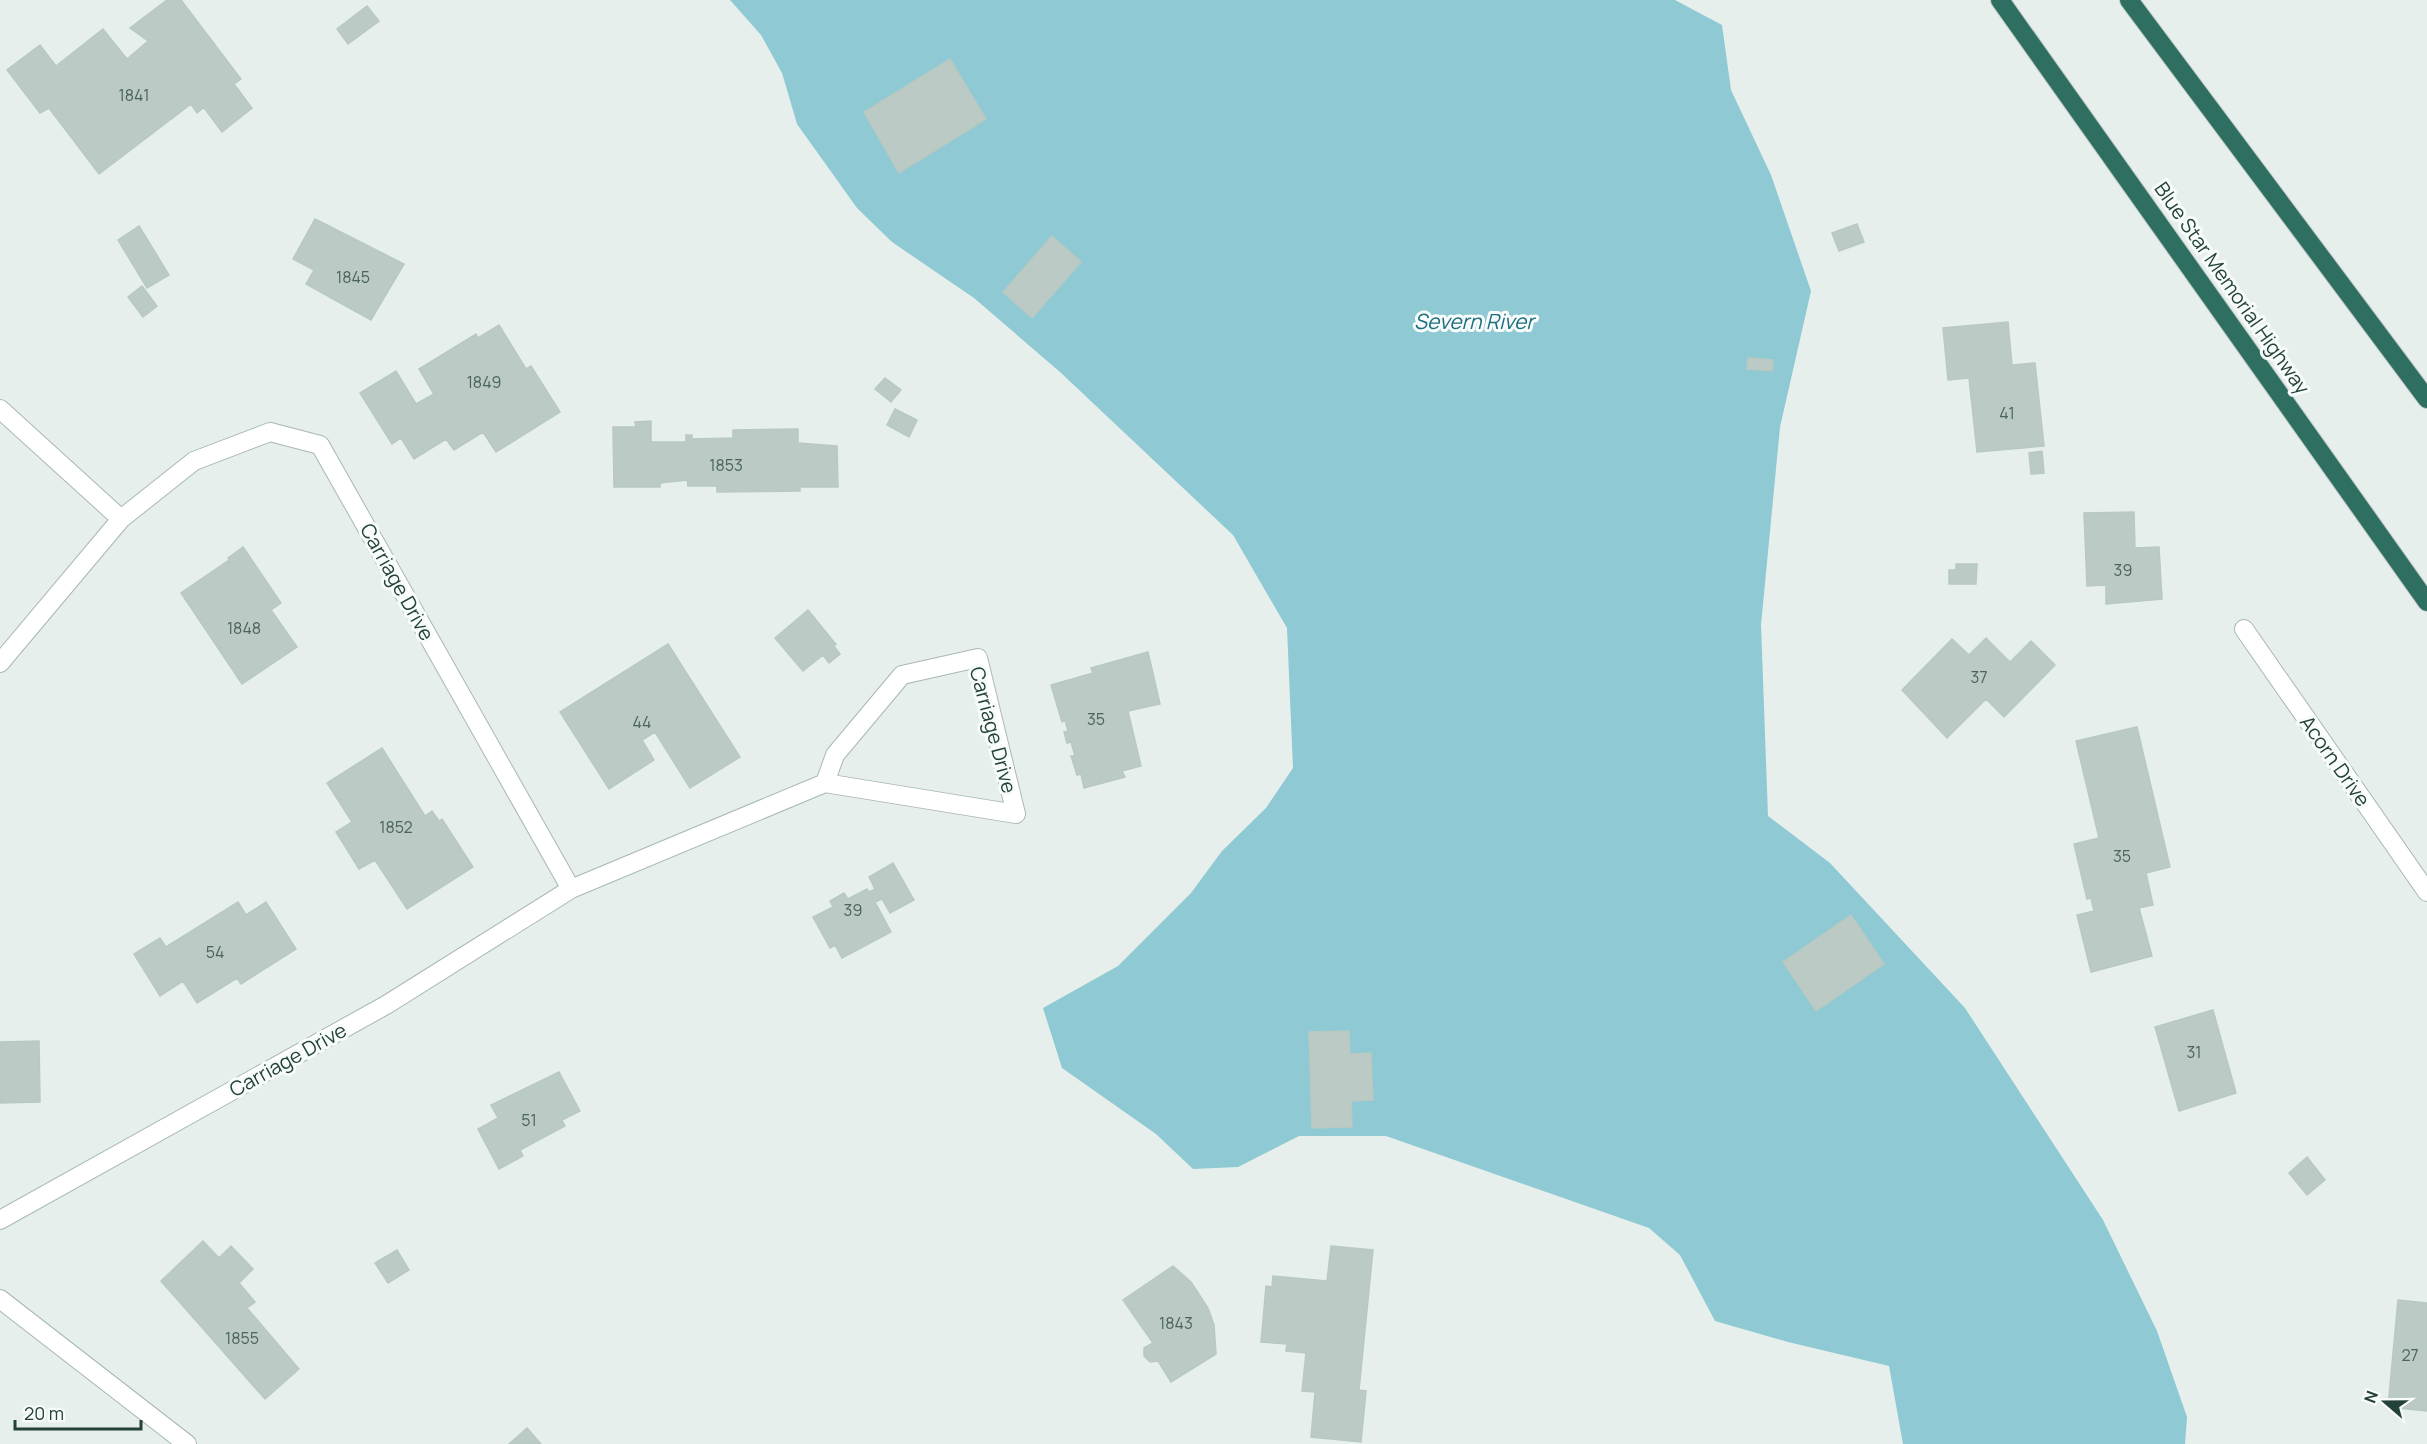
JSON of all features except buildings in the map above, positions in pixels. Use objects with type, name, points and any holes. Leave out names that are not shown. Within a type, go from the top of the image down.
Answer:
[{"type":"highway","name":"Blue Star Memorial Highway","points":[[2000,0],[2427,602]]},
{"type":"highway","points":[[2129,0],[2427,399]]},
{"type":"street","points":[[0,409],[121,519],[0,663]]},
{"type":"street","name":"Carriage Drive","points":[[121,519],[194,461],[270,432],[320,445],[571,889]]},
{"type":"street","name":"Acorn Drive","points":[[2244,629],[2427,892]]},
{"type":"street","name":"Carriage Drive","points":[[0,1220],[386,1005],[571,889],[825,783],[1016,814],[978,658],[902,675],[835,755],[825,783]]},
{"type":"street","points":[[0,1299],[187,1444]]},
{"type":"water","name":"Severn River","points":[[730,0],[1675,0],[1722,25],[1731,90],[1771,175],[1811,291],[1780,427],[1761,625],[1768,816],[1830,863],[1965,1008],[2103,1220],[2157,1331],[2187,1417],[2185,1444],[1903,1444],[1889,1366],[1788,1342],[1715,1321],[1680,1255],[1649,1228],[1386,1136],[1299,1136],[1238,1167],[1193,1169],[1156,1134],[1062,1068],[1043,1008],[1118,966],[1191,893],[1222,851],[1266,808],[1293,768],[1287,628],[1233,535],[1060,372],[974,298],[892,242],[857,208],[797,124],[782,73],[761,35]]}]
